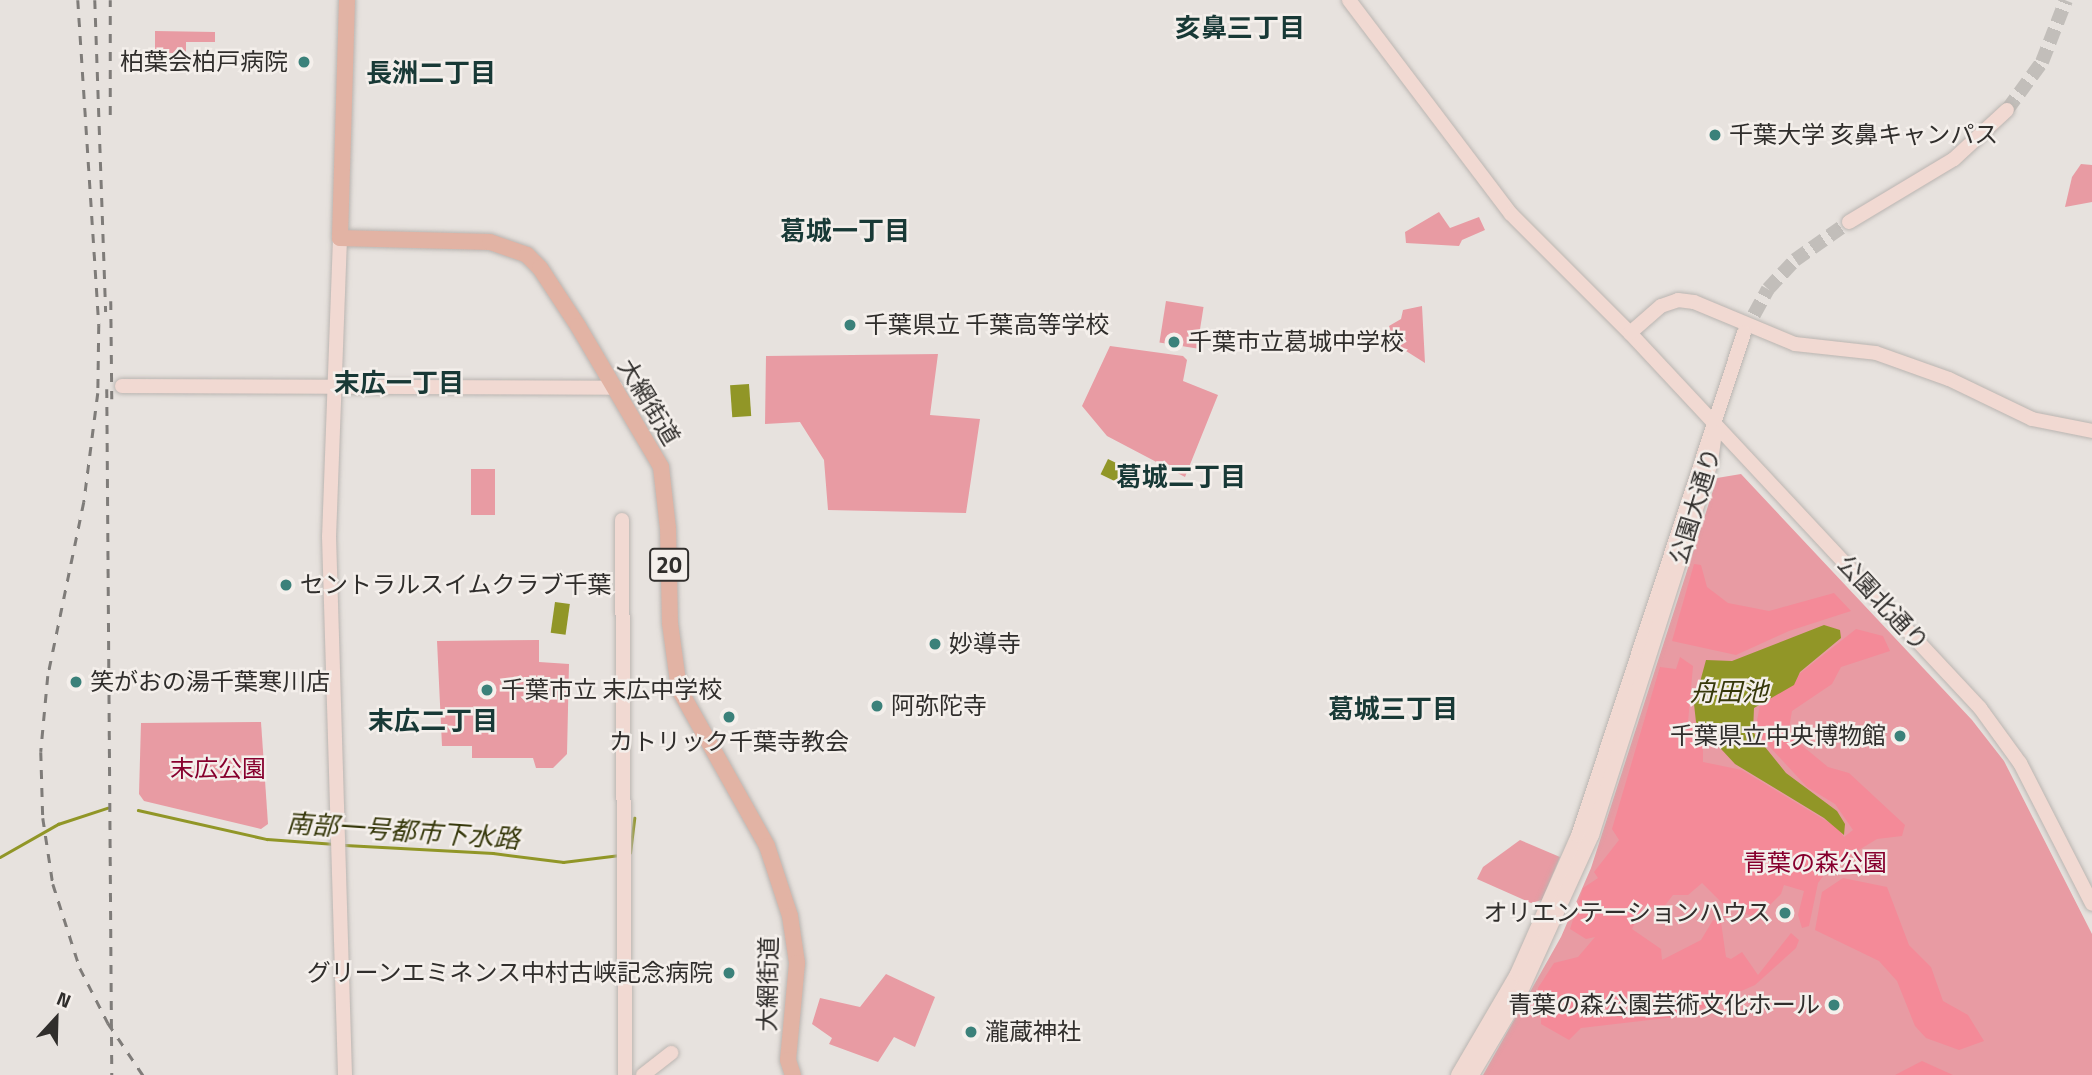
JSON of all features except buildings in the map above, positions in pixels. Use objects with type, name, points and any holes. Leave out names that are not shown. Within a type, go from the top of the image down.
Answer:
[{"type":"main road","points":[[340,237],[347,0]]},
{"type":"main road","name":"大網街道","points":[[340,237],[490,242],[517,250],[540,268],[656,456],[664,478],[670,623],[679,689],[767,846],[782,883],[797,963],[789,1060],[793,1075]]},
{"type":"street","name":"公園北通り","points":[[1349,0],[1511,214],[1630,333],[1714,427],[1980,708],[2020,763],[2092,904]]},
{"type":"street","points":[[1849,222],[1954,159],[2007,110]]},
{"type":"street","points":[[340,237],[329,536],[345,1075]]},
{"type":"street","points":[[1630,333],[1661,306],[1678,300],[1694,302],[1795,344],[1876,353],[1950,379],[2032,419],[2092,431]]},
{"type":"street","points":[[1714,427],[1744,333]]},
{"type":"street","points":[[122,386],[616,388]]},
{"type":"street","name":"公園大通り","points":[[1458,1075],[1549,921],[1562,905],[1592,835],[1711,461],[1714,427]]},
{"type":"street","name":"公園大通り","points":[[1472,1075],[1515,1004],[1549,921],[1590,804],[1702,451],[1714,427]]},
{"type":"street","points":[[622,520],[625,1075]]},
{"type":"street","points":[[643,1075],[671,1053]]},
{"type":"green space","points":[[155,31],[215,32],[215,42],[186,42],[186,53],[155,53]]},
{"type":"green space","points":[[2081,164],[2092,165],[2092,202],[2065,207],[2072,177]]},
{"type":"green space","points":[[1439,212],[1450,228],[1479,217],[1485,230],[1462,240],[1459,246],[1406,243],[1405,232]]},
{"type":"green space","points":[[1166,301],[1204,307],[1197,348],[1159,342]]},
{"type":"green space","points":[[1422,306],[1425,363],[1395,344],[1389,326],[1401,319],[1403,310]]},
{"type":"green space","points":[[1110,346],[1183,356],[1187,360],[1183,381],[1218,395],[1185,477],[1107,436],[1082,406]]},
{"type":"green space","points":[[938,354],[930,415],[980,419],[966,513],[828,510],[824,460],[800,422],[765,424],[766,356]]},
{"type":"green space","points":[[471,469],[495,469],[495,515],[471,515]]},
{"type":"green space","name":"青葉の森公園","points":[[1741,474],[1972,720],[2004,761],[2092,934],[2092,1075],[1483,1075],[1561,937],[1591,868],[1717,478]]},
{"type":"green space","points":[[1694,564],[1701,565],[1707,587],[1728,603],[1769,611],[1834,593],[1851,611],[1789,631],[1736,655],[1672,641]]},
{"type":"green space","points":[[1856,629],[1883,636],[1890,651],[1841,667],[1832,684],[1792,711],[1788,734],[1828,767],[1849,773],[1905,825],[1902,836],[1877,839],[1829,868],[1818,883],[1809,926],[1802,928],[1798,915],[1804,891],[1784,885],[1781,894],[1757,918],[1726,907],[1702,883],[1688,895],[1673,895],[1663,908],[1643,906],[1632,929],[1661,949],[1662,960],[1701,940],[1713,920],[1721,922],[1726,957],[1731,959],[1742,952],[1758,975],[1791,933],[1799,940],[1796,948],[1755,985],[1684,1016],[1581,1028],[1569,1040],[1541,1024],[1541,1017],[1530,1005],[1537,998],[1538,988],[1554,963],[1578,957],[1595,937],[1586,939],[1570,929],[1583,888],[1598,878],[1594,872],[1619,840],[1612,829],[1660,667],[1676,669],[1680,657],[1693,666],[1688,722],[1703,742],[1703,762],[1742,770],[1838,828],[1844,837],[1853,830],[1835,804],[1807,787],[1755,731],[1760,705]]},
{"type":"green space","points":[[539,640],[539,662],[569,664],[567,754],[553,768],[536,768],[533,758],[472,758],[472,746],[442,746],[437,641]]},
{"type":"green space","name":"末広公園","points":[[261,722],[268,824],[261,829],[144,801],[139,794],[141,723]]},
{"type":"green space","points":[[1520,840],[1560,857],[1542,900],[1531,903],[1477,879],[1483,867]]},
{"type":"green space","points":[[1843,878],[1887,887],[1909,945],[1931,967],[1943,1001],[1968,1015],[1984,1041],[1959,1050],[1926,1038],[1915,1026],[1897,981],[1879,961],[1815,930],[1822,892]]},
{"type":"green space","points":[[886,974],[935,997],[915,1047],[894,1037],[878,1062],[829,1044],[832,1038],[812,1024],[820,998],[860,1007]]},
{"type":"green space","points":[[1922,1061],[1953,1075],[1895,1075]]},
{"type":"water","points":[[749,384],[751,416],[732,417],[730,385]]},
{"type":"water","points":[[1108,459],[1137,473],[1129,488],[1101,474]]},
{"type":"water","points":[[555,602],[570,604],[566,635],[551,633]]},
{"type":"water","name":"舟田池","points":[[1824,625],[1840,630],[1841,638],[1800,672],[1794,685],[1754,708],[1753,732],[1786,773],[1837,811],[1845,824],[1844,835],[1824,818],[1735,764],[1696,722],[1694,704],[1706,660],[1732,661]]},
{"type":"waterway","name":"南部一号都市下水路","points":[[0,857],[58,824],[107,808]]},
{"type":"waterway","name":"南部一号都市下水路","points":[[138,810],[267,839],[335,844]]},
{"type":"waterway","name":"南部一号都市下水路","points":[[630,853],[634,818]]},
{"type":"waterway","name":"南部一号都市下水路","points":[[345,845],[493,853],[563,862],[620,855]]},
{"type":"tunnel","points":[[2007,110],[2042,62],[2066,0]]},
{"type":"tunnel","points":[[1744,333],[1768,289],[1795,260],[1849,222]]},
{"type":"railway","points":[[78,0],[99,325],[98,393],[84,502],[48,676],[41,752],[43,818],[53,884],[80,968],[108,1023],[143,1075]]},
{"type":"railway","points":[[95,0],[106,312]]},
{"type":"railway","points":[[110,0],[110,115]]},
{"type":"railway","points":[[111,301],[112,399]]},
{"type":"railway","points":[[107,389],[112,1075]]},
{"type":"place","name":"柏葉会柏戸病院","points":[[304,62]]},
{"type":"place","name":"千葉大学 亥鼻キャンパス","points":[[1715,135]]},
{"type":"place","name":"千葉県立 千葉高等学校","points":[[850,325]]},
{"type":"place","name":"千葉市立葛城中学校","points":[[1174,342]]},
{"type":"place","name":"セントラルスイムクラブ千葉","points":[[286,585]]},
{"type":"place","name":"妙導寺","points":[[935,644]]},
{"type":"place","name":"笑がおの湯千葉寒川店","points":[[76,682]]},
{"type":"place","name":"千葉市立 末広中学校","points":[[487,690]]},
{"type":"place","name":"阿弥陀寺","points":[[877,706]]},
{"type":"place","name":"カトリック千葉寺教会","points":[[729,717]]},
{"type":"place","name":"千葉県立中央博物館","points":[[1900,736]]},
{"type":"place","name":"オリエンテーションハウス","points":[[1785,913]]},
{"type":"place","name":"グリーンエミネンス中村古峡記念病院","points":[[729,973]]},
{"type":"place","name":"青葉の森公園芸術文化ホール","points":[[1834,1005]]},
{"type":"place","name":"瀧蔵神社","points":[[971,1032]]},
{"type":"district","name":"亥鼻三丁目","points":[[1240,28]]},
{"type":"district","name":"長洲二丁目","points":[[431,73]]},
{"type":"district","name":"葛城一丁目","points":[[845,231]]},
{"type":"district","name":"末広一丁目","points":[[399,383]]},
{"type":"district","name":"葛城二丁目","points":[[1181,477]]},
{"type":"district","name":"葛城三丁目","points":[[1393,709]]},
{"type":"district","name":"末広二丁目","points":[[433,721]]}]
